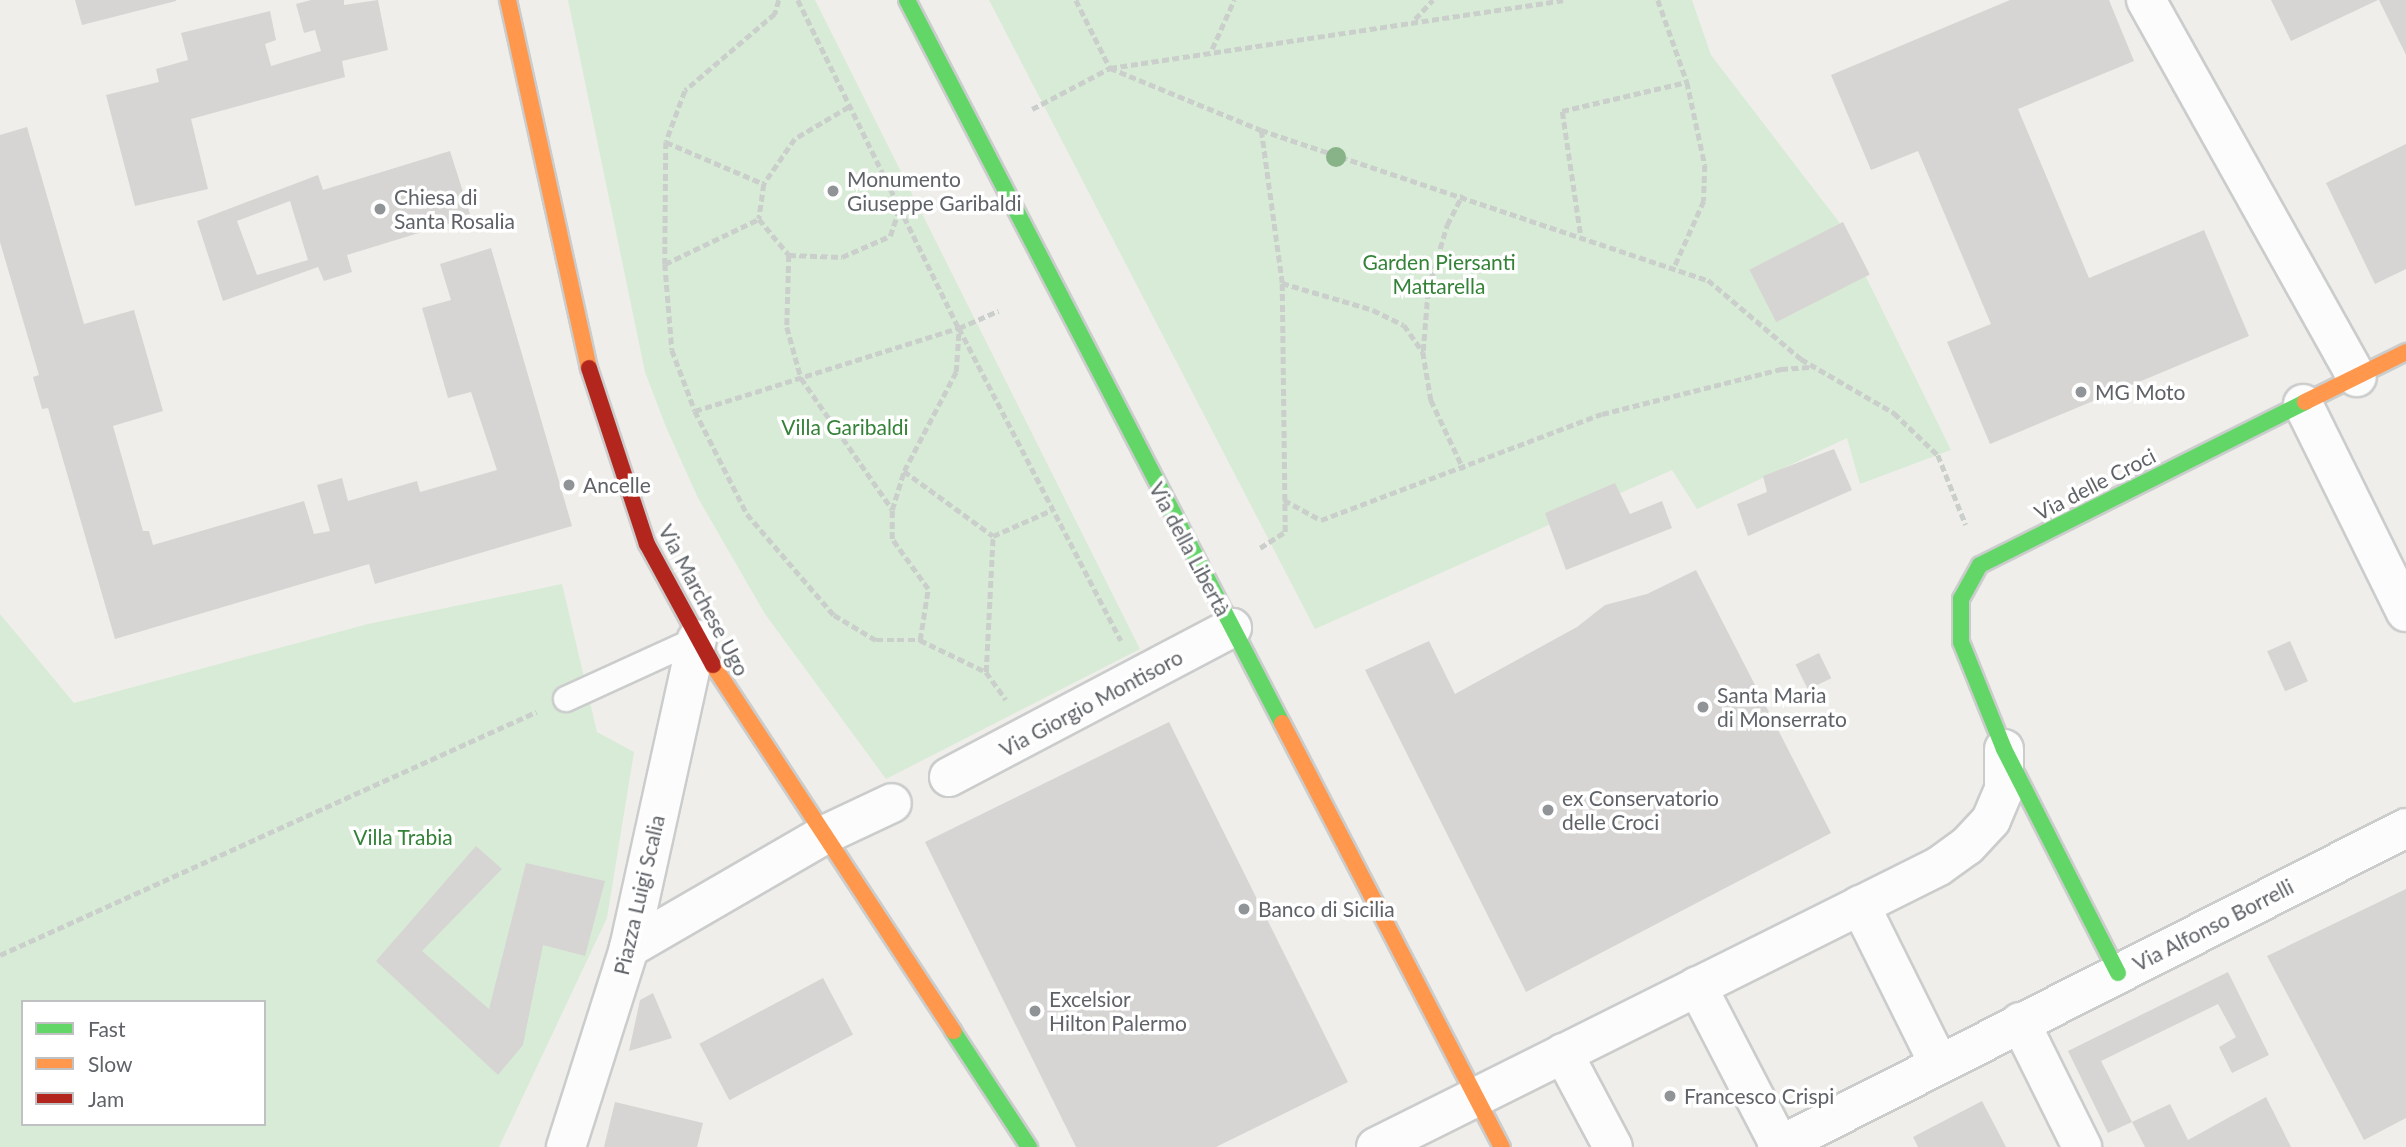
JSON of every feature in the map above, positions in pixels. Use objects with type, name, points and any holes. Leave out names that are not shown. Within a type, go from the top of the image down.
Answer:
[{"type":"street","name":"Via Marchese Ugo","points":[[508,0],[589,368],[647,544],[696,639],[822,836],[1029,1147]]},
{"type":"street","name":"Via della Libertà","points":[[907,0],[1502,1147]]},
{"type":"street","points":[[2146,0],[2357,377]]},
{"type":"street","name":"Via delle Croci","points":[[2118,973],[2004,749],[1961,642],[1961,599],[1980,565],[2406,352]]},
{"type":"street","points":[[2303,404],[2406,612]]},
{"type":"street","name":"Via Giorgio Montisoro","points":[[949,777],[1232,628]]},
{"type":"street","name":"Piazza Luigi Scalia","points":[[566,1147],[629,948],[696,639]]},
{"type":"street","points":[[1383,1145],[1939,866],[1967,846],[1990,820],[2004,790],[2004,749]]},
{"type":"street","points":[[629,948],[822,836],[892,803]]},
{"type":"street","name":"Via Alfonso Borrelli","points":[[1779,1146],[2406,828]]},
{"type":"street","points":[[1860,905],[1939,1064]]},
{"type":"street","points":[[1697,986],[1779,1146]]},
{"type":"street","points":[[2020,1022],[2082,1147]]},
{"type":"street","points":[[1563,1053],[1613,1147]]},
{"type":"lane","points":[[566,699],[696,639]]},
{"type":"path","points":[[779,0],[775,14],[685,91],[666,142],[665,264],[672,350],[695,411],[747,514],[834,615],[876,640],[920,640],[986,672],[1009,704],[1020,698]]},
{"type":"path","points":[[798,0],[899,210],[1124,647]]},
{"type":"path","points":[[1076,0],[1110,68],[1261,130],[1580,233],[1708,280],[1813,367],[1894,413],[1938,455],[1967,526]]},
{"type":"path","points":[[1211,50],[1234,0]]},
{"type":"path","points":[[1414,19],[1433,0]]},
{"type":"path","points":[[1032,109],[1110,68],[1414,19],[1563,0]]},
{"type":"path","points":[[1658,0],[1687,82],[1705,165],[1703,201],[1674,268]]},
{"type":"path","points":[[1580,233],[1562,111],[1687,82]]},
{"type":"path","points":[[849,107],[795,139],[764,184],[759,219],[789,256],[787,327],[801,378],[892,510]]},
{"type":"path","points":[[1260,548],[1284,532],[1282,284],[1261,130]]},
{"type":"path","points":[[666,142],[764,184]]},
{"type":"path","points":[[1462,195],[1447,225],[1427,289],[1423,352],[1431,400],[1464,470]]},
{"type":"path","points":[[789,256],[842,257],[890,236],[899,210]]},
{"type":"path","points":[[665,264],[759,219]]},
{"type":"path","points":[[1282,284],[1373,310],[1404,325],[1423,352]]},
{"type":"path","points":[[695,411],[959,328],[998,311]]},
{"type":"path","points":[[920,640],[928,589],[892,539],[892,510],[904,471],[956,372],[959,328]]},
{"type":"path","points":[[1284,500],[1321,520],[1464,470],[1602,414],[1781,369],[1813,367]]},
{"type":"path","points":[[904,471],[993,537]]},
{"type":"path","points":[[993,537],[1052,510]]},
{"type":"path","points":[[986,672],[993,537]]},
{"type":"path","points":[[0,955],[566,699]]},
{"type":"green space","name":"Villa Garibaldi","points":[[568,0],[815,0],[1140,649],[886,779],[765,614],[698,498],[666,427],[645,372]]},
{"type":"green space","name":"Garden Piersanti Mattarella","points":[[989,0],[1692,0],[1711,55],[1839,222],[1951,450],[1860,484],[1847,438],[1697,509],[1672,470],[1315,629]]},
{"type":"green space","name":"Villa Trabia","points":[[562,584],[597,732],[634,752],[607,918],[499,1147],[0,1147],[0,614],[74,703],[368,624]]},
{"type":"building","points":[[75,0],[176,0],[176,1],[82,25]]},
{"type":"building","points":[[311,0],[344,0],[344,5],[378,0],[388,50],[342,61],[345,77],[191,119],[208,189],[135,206],[106,95],[159,82],[156,69],[188,60],[181,33],[270,11],[276,40],[265,44],[271,66],[321,51],[315,30],[304,33],[296,4]]},
{"type":"building","points":[[2010,0],[2109,0],[2134,61],[2018,109],[2089,278],[2204,230],[2249,336],[1990,444],[1947,342],[1991,324],[1918,151],[1871,170],[1831,75]]},
{"type":"building","points":[[2271,0],[2378,0],[2291,41]]},
{"type":"building","points":[[2379,0],[2406,0],[2406,55]]},
{"type":"building","points":[[27,127],[84,324],[134,310],[163,411],[113,426],[143,531],[149,531],[153,545],[304,501],[314,534],[330,531],[317,485],[342,478],[348,501],[417,481],[420,492],[497,470],[471,392],[448,398],[422,308],[451,300],[440,264],[491,248],[572,526],[375,584],[369,564],[115,639],[48,408],[42,409],[33,377],[39,375],[0,242],[0,135]]},
{"type":"building","points":[[2406,144],[2406,269],[2375,284],[2326,183]]},
{"type":"building","name":"Chiesa di Santa Rosalia","points":[[450,151],[471,217],[347,255],[352,272],[324,281],[318,267],[223,301],[197,221],[318,175],[323,190]],"holes":[[[290,201],[308,260],[257,275],[237,221]]]},
{"type":"building","points":[[1843,222],[1870,275],[1776,322],[1749,270]]},
{"type":"building","points":[[1834,449],[1852,490],[1748,536],[1737,504],[1767,492],[1763,476]]},
{"type":"building","points":[[1615,483],[1630,514],[1662,501],[1672,528],[1566,570],[1545,513]]},
{"type":"building","name":"ex Conservatorio delle Croci","points":[[1696,570],[1831,833],[1526,992],[1365,670],[1429,641],[1455,694],[1577,627],[1605,605],[1647,594]]},
{"type":"building","points":[[2290,641],[2308,681],[2285,691],[2267,651]]},
{"type":"building","points":[[1819,653],[1831,678],[1808,690],[1796,664]]},
{"type":"building","points":[[1169,722],[1348,1082],[1216,1147],[1076,1147],[925,842]]},
{"type":"building","points":[[476,846],[502,869],[422,951],[489,1009],[526,863],[605,881],[585,956],[543,945],[523,1045],[498,1075],[376,961]]},
{"type":"building","points":[[2406,889],[2406,1118],[2364,1140],[2267,956]]},
{"type":"building","points":[[2228,972],[2269,1055],[2232,1073],[2219,1047],[2236,1037],[2218,1004],[2101,1061],[2132,1122],[2108,1133],[2068,1051]]},
{"type":"building","points":[[823,978],[853,1035],[729,1100],[699,1044]]},
{"type":"building","points":[[653,993],[672,1038],[629,1051],[640,1000]]},
{"type":"building","points":[[2266,1097],[2291,1147],[2145,1147],[2132,1122],[2170,1104],[2188,1140]]},
{"type":"building","points":[[1982,1101],[2006,1147],[1918,1147],[1913,1137]]},
{"type":"building","points":[[615,1102],[703,1123],[697,1147],[604,1147]]},
{"type":"traffic: fast","points":[[907,0],[1282,723]]},
{"type":"traffic: fast","points":[[2118,973],[2004,749],[1961,642],[1961,599],[1980,565],[2305,402]]},
{"type":"traffic: fast","points":[[953,1031],[1029,1147]]},
{"type":"traffic: slow","points":[[508,0],[589,368]]},
{"type":"traffic: slow","points":[[2305,402],[2406,352]]},
{"type":"traffic: slow","points":[[713,665],[953,1031]]},
{"type":"traffic: slow","points":[[1282,723],[1502,1147]]},
{"type":"traffic: jam","points":[[589,368],[647,544],[713,665]]},
{"type":"place","name":"Monumento Giuseppe Garibaldi","points":[[833,191]]},
{"type":"place","name":"Chiesa di Santa Rosalia","points":[[380,209]]},
{"type":"place","name":"MG Moto","points":[[2081,392]]},
{"type":"place","name":"Ancelle","points":[[569,485]]},
{"type":"place","name":"Santa Maria di Monserrato","points":[[1703,707]]},
{"type":"place","name":"ex Conservatorio delle Croci","points":[[1548,810]]},
{"type":"place","name":"Banco di Sicilia","points":[[1244,909]]},
{"type":"place","name":"Excelsior Hilton Palermo","points":[[1035,1011]]},
{"type":"place","name":"Francesco Crispi","points":[[1670,1096]]}]
